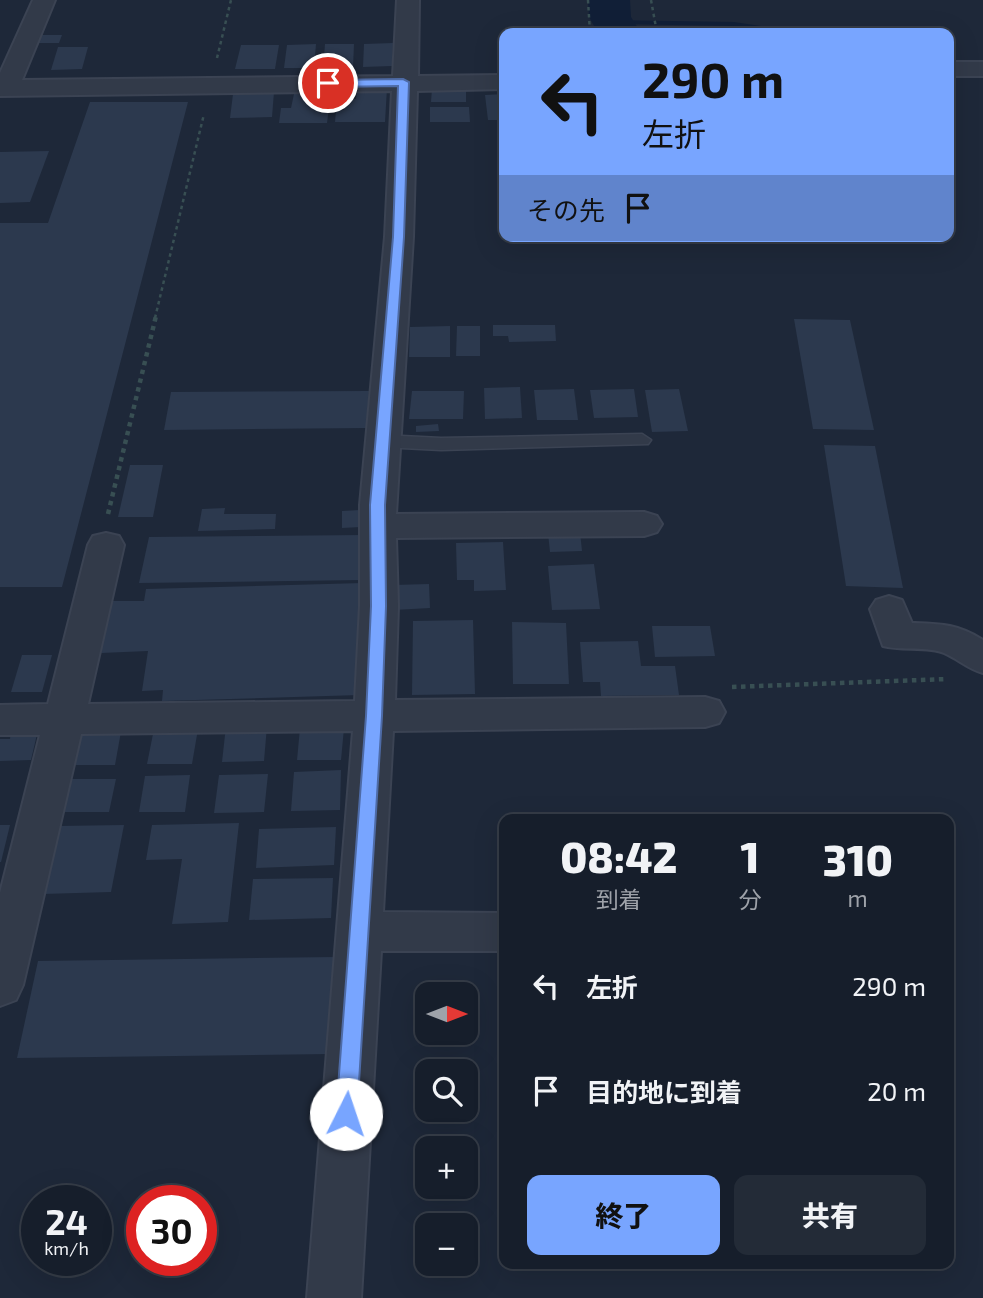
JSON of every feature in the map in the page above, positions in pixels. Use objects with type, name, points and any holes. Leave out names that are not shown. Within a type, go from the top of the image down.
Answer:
[{"type":"street","points":[[44,0],[3,88],[499,82]]},
{"type":"street","points":[[334,1298],[374,716],[382,441],[399,223],[408,0]]},
{"type":"street","points":[[954,69],[983,69]]},
{"type":"street","points":[[378,526],[644,524]]},
{"type":"street","points":[[0,985],[11,894],[62,720],[106,545]]},
{"type":"street","points":[[889,609],[897,636],[950,638],[970,669]]},
{"type":"street","points":[[0,720],[705,712]]},
{"type":"street","points":[[359,931],[499,932]]},
{"type":"lane","points":[[382,441],[441,444],[642,439]]},
{"type":"path","points":[[106,545],[102,537],[231,0]]},
{"type":"path","points":[[588,0],[590,28]]},
{"type":"path","points":[[651,0],[656,28]]},
{"type":"path","points":[[705,712],[704,698],[708,690],[717,688],[970,669]]},
{"type":"building","points":[[39,35],[62,35],[59,43],[36,43]]},
{"type":"building","points":[[393,43],[392,66],[363,67],[364,44]]},
{"type":"building","points":[[316,44],[314,68],[284,68],[287,45]]},
{"type":"building","points":[[325,44],[354,44],[353,68],[323,69]]},
{"type":"building","points":[[241,45],[279,45],[275,69],[235,69]]},
{"type":"building","points":[[58,47],[88,47],[82,69],[51,70]]},
{"type":"building","points":[[357,88],[387,88],[385,122],[335,122],[336,110],[344,110],[345,99],[356,99]]},
{"type":"building","points":[[432,88],[466,88],[466,102],[431,102]]},
{"type":"building","points":[[274,92],[272,117],[230,118],[233,94]]},
{"type":"building","points":[[331,93],[327,123],[279,123],[281,108],[291,108],[294,94]]},
{"type":"building","points":[[499,94],[499,120],[488,120],[485,95]]},
{"type":"building","points":[[90,102],[188,102],[62,587],[0,587],[0,223],[48,223]]},
{"type":"building","points":[[430,107],[469,107],[470,122],[430,122]]},
{"type":"building","points":[[49,151],[30,202],[0,203],[0,152]]},
{"type":"building","points":[[794,319],[850,320],[874,430],[813,429]]},
{"type":"building","points":[[493,325],[555,325],[556,341],[509,342],[508,336],[493,336]]},
{"type":"building","points":[[450,326],[450,357],[409,357],[410,327]]},
{"type":"building","points":[[457,326],[480,326],[480,356],[456,356]]},
{"type":"building","points":[[520,387],[522,418],[485,419],[484,388]]},
{"type":"building","points":[[574,389],[578,420],[537,420],[534,390]]},
{"type":"building","points":[[634,389],[638,417],[594,418],[590,390]]},
{"type":"building","points":[[679,389],[688,431],[652,432],[645,390]]},
{"type":"building","points":[[369,391],[366,428],[164,430],[171,392]]},
{"type":"building","points":[[412,391],[464,391],[463,419],[409,419]]},
{"type":"building","points":[[438,424],[439,431],[416,432],[416,426]]},
{"type":"building","points":[[824,445],[875,446],[903,588],[846,586]]},
{"type":"building","points":[[130,465],[163,465],[153,517],[118,517]]},
{"type":"building","points":[[225,508],[224,514],[276,514],[275,529],[198,531],[202,509]]},
{"type":"building","points":[[360,510],[361,527],[342,528],[342,511]]},
{"type":"building","points":[[580,532],[582,551],[550,552],[548,533]]},
{"type":"building","points":[[365,535],[362,580],[139,583],[149,537]]},
{"type":"building","points":[[503,542],[506,590],[474,591],[474,580],[457,580],[456,543]]},
{"type":"building","points":[[594,564],[600,609],[552,610],[548,566]]},
{"type":"building","points":[[363,583],[360,695],[162,701],[163,690],[142,691],[148,651],[101,653],[111,601],[144,601],[146,589]]},
{"type":"building","points":[[429,584],[430,608],[394,610],[393,585]]},
{"type":"building","points":[[473,620],[475,694],[412,695],[413,621]]},
{"type":"building","points":[[512,622],[566,623],[569,684],[513,684]]},
{"type":"building","points":[[652,626],[710,626],[715,656],[655,657]]},
{"type":"building","points":[[638,641],[641,666],[675,666],[679,695],[601,696],[600,682],[583,682],[580,642]]},
{"type":"building","points":[[22,655],[52,655],[42,692],[11,692]]},
{"type":"building","points":[[80,726],[122,726],[115,765],[72,765]]},
{"type":"building","points":[[226,726],[267,726],[264,761],[222,762]]},
{"type":"building","points":[[300,728],[344,728],[341,760],[297,760]]},
{"type":"building","points":[[154,729],[198,729],[192,764],[147,764]]},
{"type":"building","points":[[11,730],[38,730],[31,760],[0,761],[0,739],[10,739]]},
{"type":"building","points":[[341,770],[340,810],[291,811],[294,772]]},
{"type":"building","points":[[268,774],[264,812],[214,813],[219,775]]},
{"type":"building","points":[[190,775],[185,812],[139,812],[145,776]]},
{"type":"building","points":[[69,779],[116,779],[109,812],[61,812]]},
{"type":"building","points":[[239,823],[228,922],[172,924],[182,859],[146,860],[152,825]]},
{"type":"building","points":[[0,825],[10,825],[1,862],[0,862]]},
{"type":"building","points":[[124,825],[111,892],[43,894],[58,826]]},
{"type":"building","points":[[336,827],[334,865],[256,868],[259,829]]},
{"type":"building","points":[[333,878],[331,918],[249,920],[253,879]]},
{"type":"building","points":[[336,957],[330,1054],[17,1058],[38,961]]},
{"type":"waterway","points":[[609,0],[610,17],[616,28]]},
{"type":"waterway","points":[[613,22],[734,24],[761,28]]},
{"type":"route","points":[[328,83],[403,82],[403,158],[393,327],[388,347],[378,505],[379,606],[374,716],[346,1114]]}]
